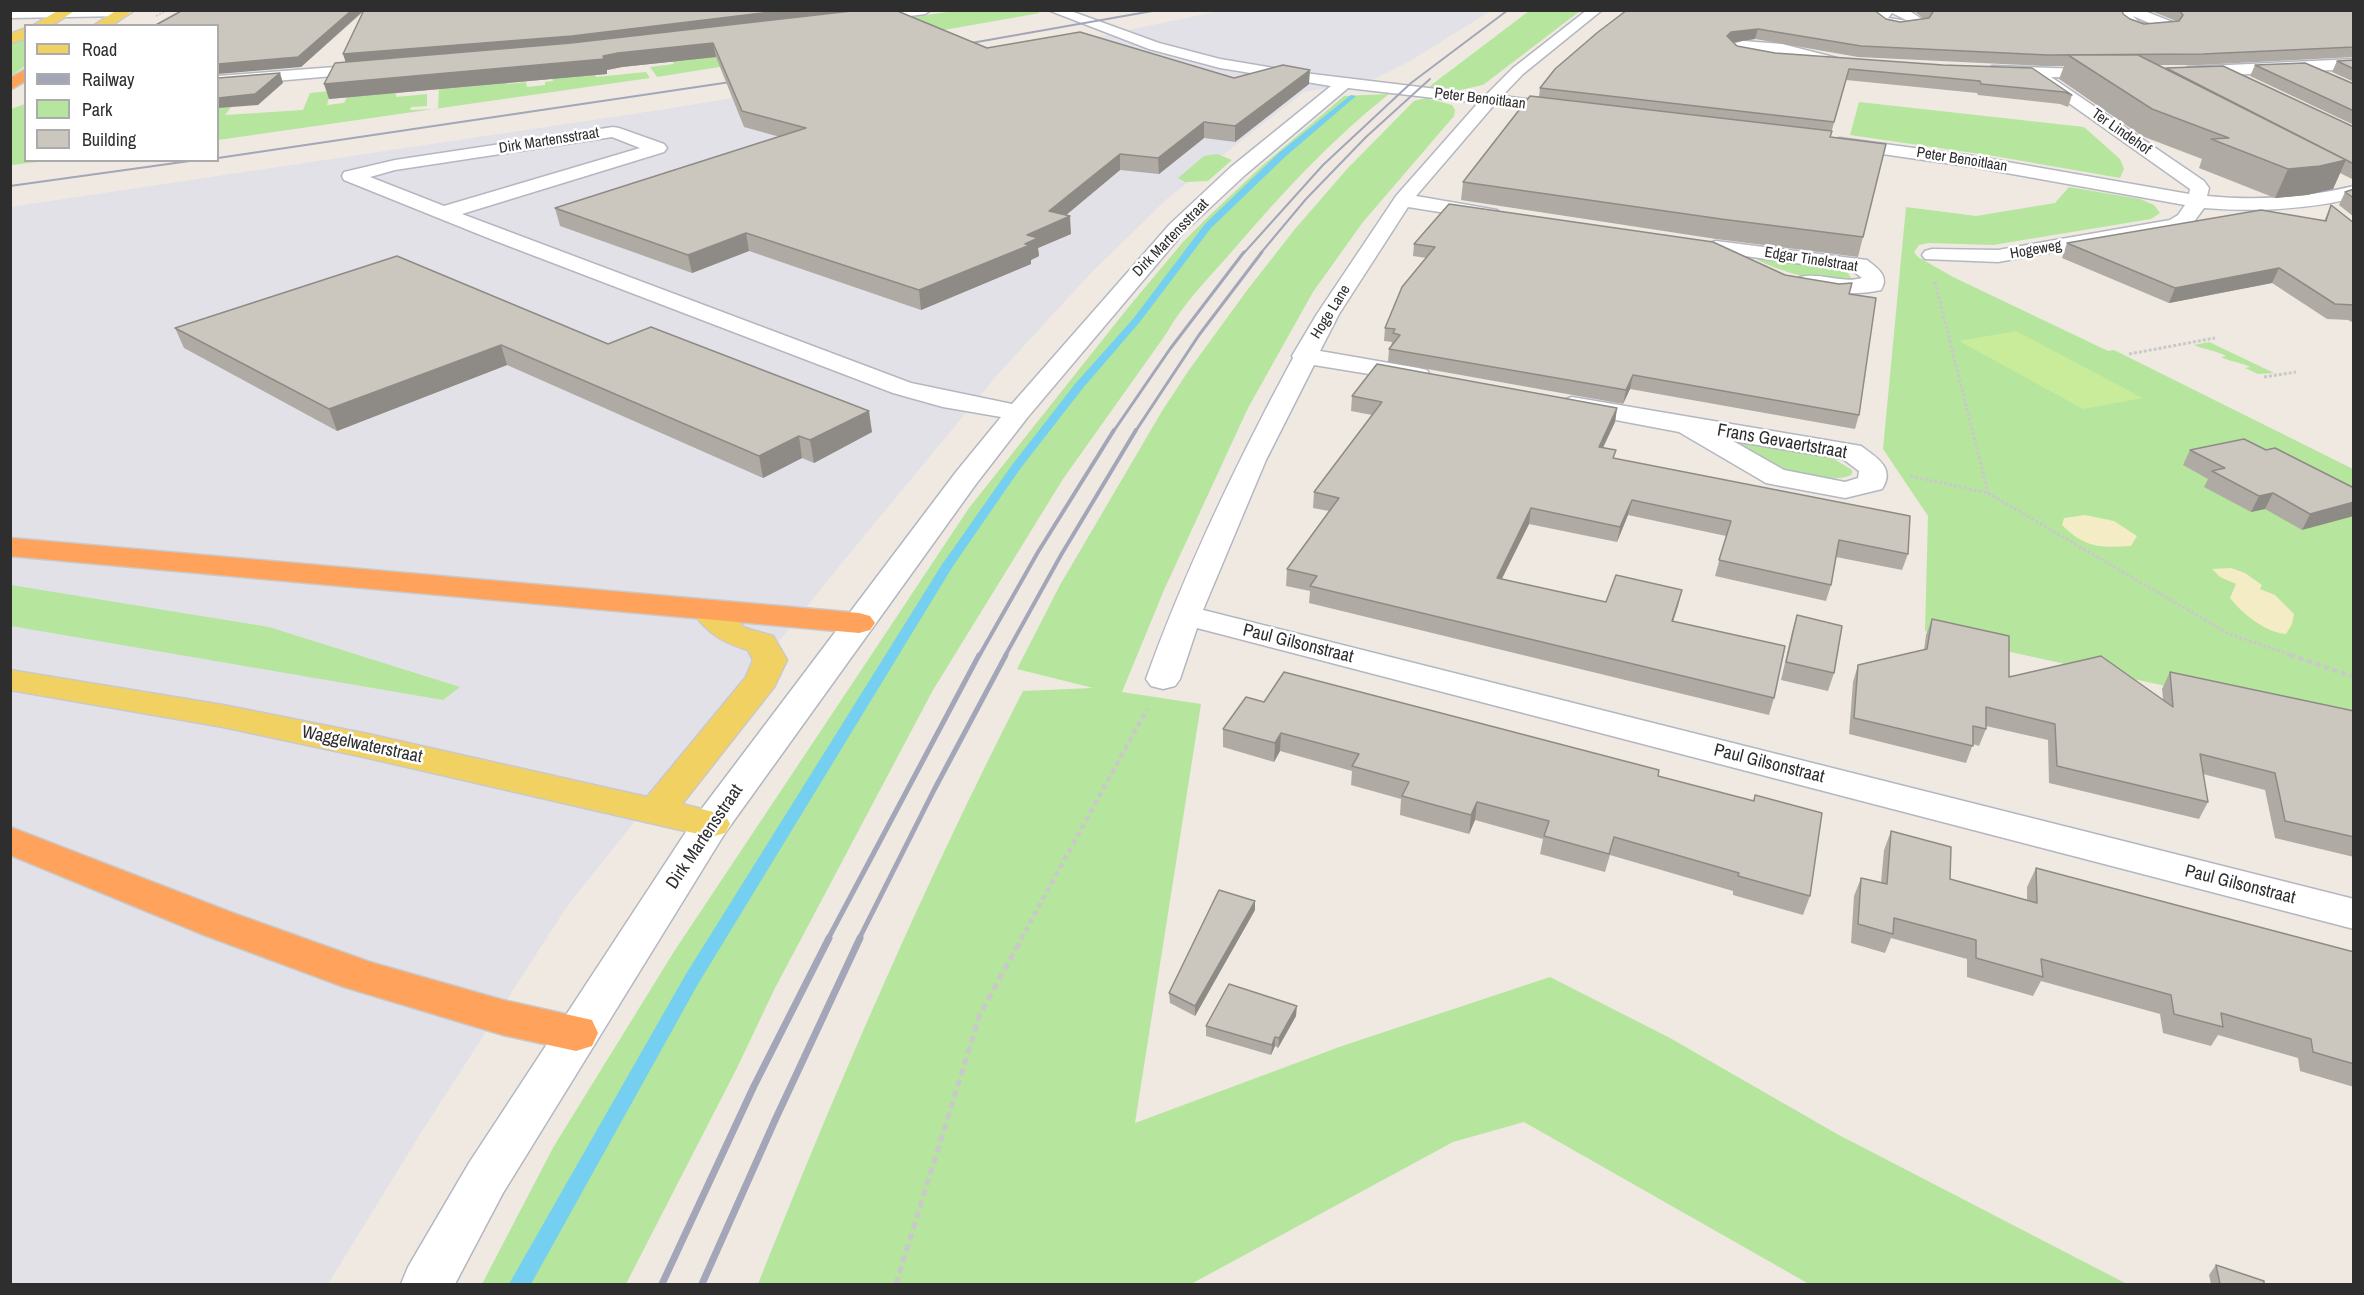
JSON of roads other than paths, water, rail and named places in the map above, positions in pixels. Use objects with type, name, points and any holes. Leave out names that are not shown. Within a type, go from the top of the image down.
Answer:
[{"type":"highway","points":[[10,85],[24,75]]},
{"type":"highway","points":[[10,547],[859,623]]},
{"type":"highway","points":[[10,840],[302,957],[526,1024],[576,1033]]},
{"type":"main road","points":[[104,24],[127,11]]},
{"type":"main road","points":[[43,24],[67,12]]},
{"type":"main road","points":[[10,40],[24,33]]},
{"type":"main road","points":[[656,811],[762,680],[770,660],[761,643],[733,635],[708,611]]},
{"type":"main road","name":"Waggelwaterstraat","points":[[10,680],[223,716],[711,824]]},
{"type":"street","points":[[10,14],[44,10]]},
{"type":"street","points":[[841,21],[925,10]]},
{"type":"street","name":"Peter Benoitlaan","points":[[1054,10],[1138,40],[1200,58],[1257,70],[1344,83],[1582,111]]},
{"type":"street","name":"Hoge Lane","points":[[1163,679],[1185,615],[1252,460],[1304,356],[1328,314],[1403,200],[1490,100],[1518,71],[1596,10]]},
{"type":"street","points":[[1887,10],[1880,19],[1882,21],[1900,25],[1921,23],[1897,10]]},
{"type":"street","points":[[29,12],[127,11]]},
{"type":"street","points":[[1747,45],[1762,46],[1837,61],[1755,55],[1738,52],[1734,48],[1747,45]]},
{"type":"street","points":[[2169,72],[2354,64]]},
{"type":"street","points":[[2304,67],[2335,83]]},
{"type":"street","points":[[219,81],[386,68]]},
{"type":"street","points":[[1979,71],[2122,73]]},
{"type":"street","points":[[2223,71],[2253,86]]},
{"type":"street","name":"Ter Lindehof","points":[[2031,72],[2197,185],[2199,188],[2196,200]]},
{"type":"street","name":"Dirk Martensstraat","points":[[427,1284],[486,1178],[576,1033],[711,824],[1018,413],[1177,228],[1238,171],[1344,83]]},
{"type":"street","name":"Dirk Martensstraat","points":[[443,213],[658,148],[613,132],[395,165],[351,176],[443,213],[902,388],[943,399],[1018,413]]},
{"type":"street","name":"Peter Benoitlaan","points":[[1818,140],[1943,156],[2196,200]]},
{"type":"street","points":[[2331,178],[2354,191]]},
{"type":"street","points":[[2196,200],[2271,206],[2320,202],[2354,191]]},
{"type":"street","points":[[1403,200],[1514,218]]},
{"type":"street","name":"Hogeweg","points":[[1932,255],[1998,256],[2175,225],[2187,220],[2196,200]]},
{"type":"street","points":[[2320,202],[2337,217]]},
{"type":"street","name":"Edgar Tinelstraat","points":[[1692,243],[1859,266],[1873,276],[1873,285],[1836,287],[1778,276],[1716,247]]},
{"type":"street","points":[[1304,356],[1445,381]]},
{"type":"street","name":"Frans Gevaertstraat","points":[[1550,400],[1687,426],[1851,452],[1873,468],[1872,483],[1845,490],[1776,477],[1687,426]]},
{"type":"street","name":"Paul Gilsonstraat","points":[[1185,615],[2354,914]]},
{"type":"waterway","points":[[520,1284],[692,979],[947,566],[1016,467],[1079,386],[1136,321],[1208,226],[1283,154],[1353,96]]},
{"type":"railway","points":[[960,45],[1158,10]]},
{"type":"railway","points":[[1243,254],[1323,165],[1411,83],[1508,10]]},
{"type":"railway","points":[[1260,254],[1306,199],[1366,137],[1430,79]]},
{"type":"railway","points":[[219,158],[744,80]]},
{"type":"railway","points":[[10,186],[183,162]]},
{"type":"railway","points":[[1113,432],[1170,349],[1244,252]]},
{"type":"railway","points":[[1135,432],[1199,335],[1262,252]]},
{"type":"railway","points":[[979,656],[1038,552],[1114,430]]},
{"type":"railway","points":[[1005,656],[1061,555],[1136,430]]},
{"type":"railway","points":[[828,939],[979,655]]},
{"type":"railway","points":[[859,939],[934,790],[1006,655]]},
{"type":"railway","points":[[662,1284],[754,1086],[829,938]]},
{"type":"railway","points":[[702,1284],[860,938]]}]
